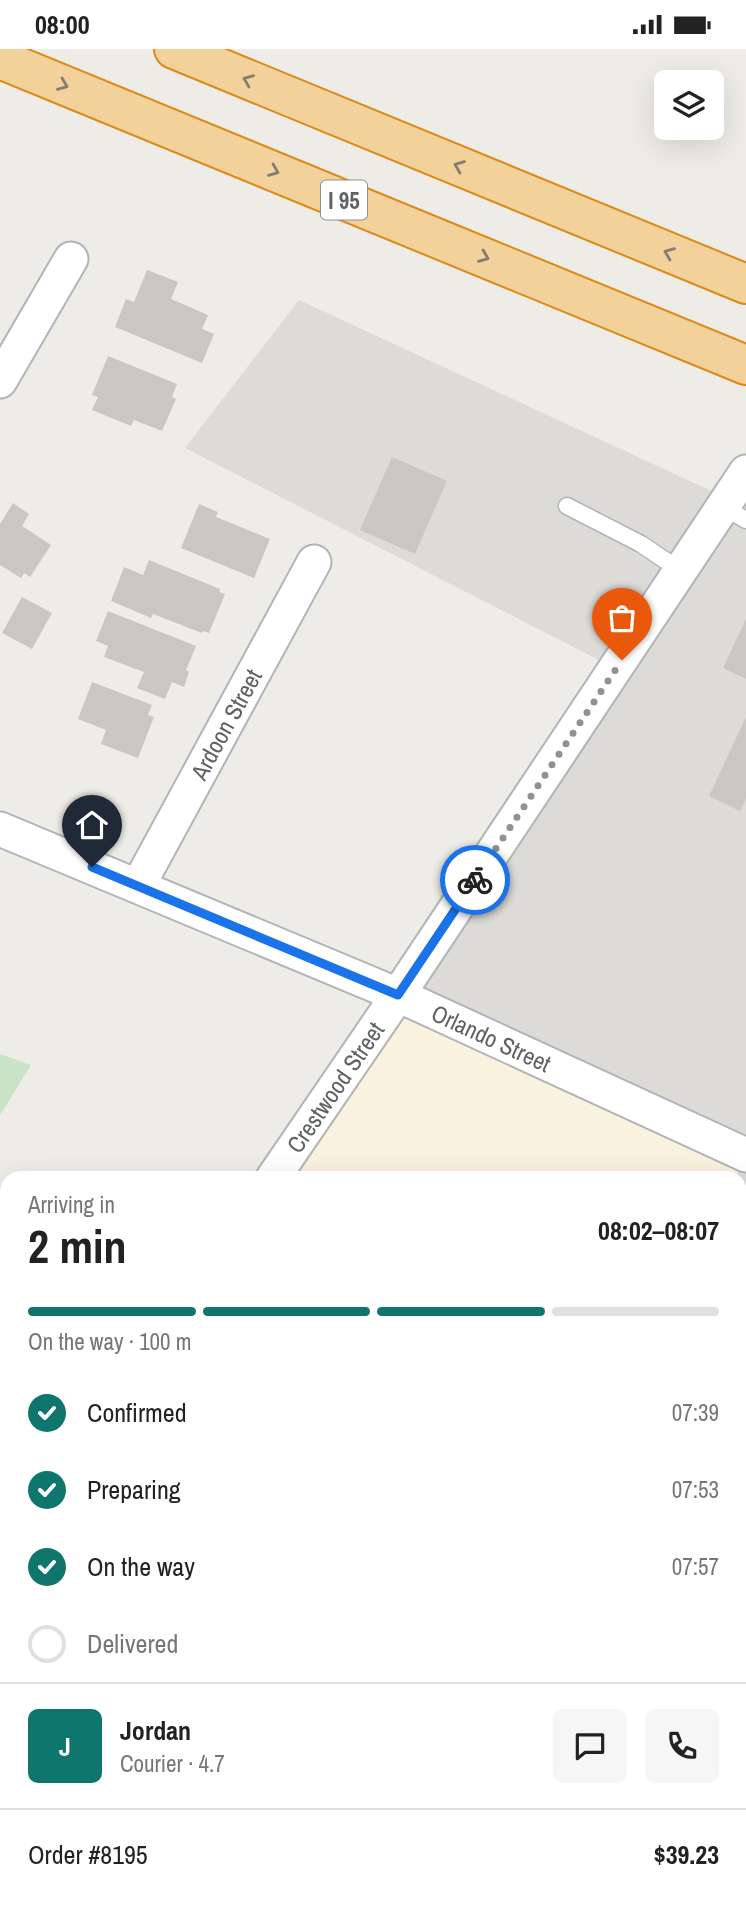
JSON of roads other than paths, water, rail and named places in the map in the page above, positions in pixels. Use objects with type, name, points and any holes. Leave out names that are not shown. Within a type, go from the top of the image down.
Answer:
[{"type":"highway","points":[[174,49],[739,281]]},
{"type":"highway","name":"I 95","points":[[0,59],[746,365]]},
{"type":"street","points":[[0,381],[71,259]]},
{"type":"street","name":"Crestwood Street","points":[[278,1171],[681,571],[735,513],[746,472]]},
{"type":"street","name":"Ardoon Street","points":[[138,886],[314,562]]},
{"type":"street","name":"Orlando Street","points":[[0,829],[398,995],[746,1155]]},
{"type":"lane","points":[[567,506],[641,544],[681,571]]}]
